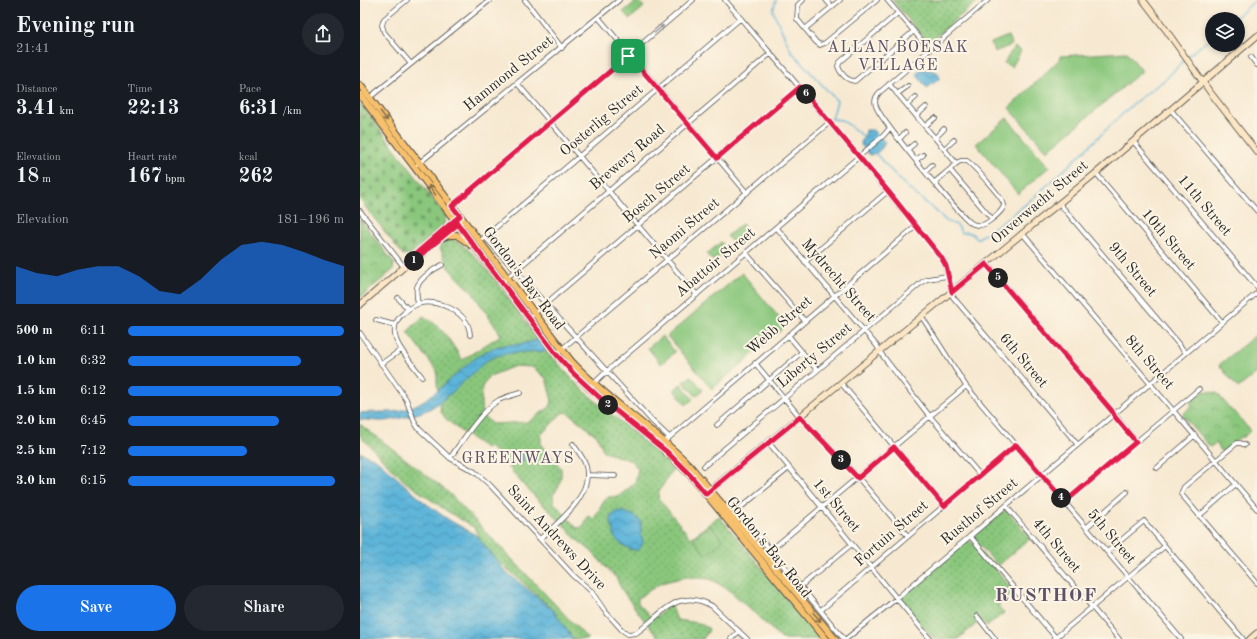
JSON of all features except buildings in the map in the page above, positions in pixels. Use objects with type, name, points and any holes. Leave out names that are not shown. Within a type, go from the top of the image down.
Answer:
[{"type":"main road","name":"Gordon's Bay Road","points":[[360,85],[367,99],[459,220],[479,242],[504,280],[559,352],[591,386],[665,441],[690,466],[709,492],[753,545],[835,639]]},
{"type":"main road","name":"Gordon's Bay Road","points":[[360,95],[367,99]]},
{"type":"main road","name":"Gordon's Bay Road","points":[[417,165],[452,206],[477,250],[504,280]]},
{"type":"main road","points":[[439,239],[450,235],[457,235],[477,250]]},
{"type":"main road","name":"Gordon's Bay Road","points":[[665,441],[683,468],[709,492]]},
{"type":"main road","name":"Gordon's Bay Road","points":[[753,545],[826,639]]},
{"type":"street","points":[[407,0],[401,2],[384,19],[382,27],[411,64]]},
{"type":"street","points":[[367,99],[490,0]]},
{"type":"street","points":[[525,0],[562,48]]},
{"type":"street","name":"Hammond Street","points":[[417,165],[619,0]]},
{"type":"street","points":[[452,206],[693,0]]},
{"type":"street","name":"6th Street","points":[[725,0],[888,191],[941,257],[946,266],[947,276],[953,297],[1078,445]]},
{"type":"street","points":[[803,0],[798,5],[798,21],[818,44],[823,45],[877,0]]},
{"type":"street","points":[[826,0],[832,7]]},
{"type":"street","points":[[805,29],[840,0]]},
{"type":"street","points":[[887,0],[930,50]]},
{"type":"street","points":[[934,182],[950,170],[956,163],[962,160],[969,162],[1002,201],[1004,204],[1003,209],[992,219],[982,225],[970,222],[934,182],[890,128],[878,110],[875,102],[877,95],[988,0]]},
{"type":"street","points":[[1142,0],[1164,26],[1202,82],[1257,152]]},
{"type":"street","points":[[898,13],[840,62],[838,66],[840,70],[848,79],[855,81],[914,31]]},
{"type":"street","points":[[598,18],[746,193]]},
{"type":"street","name":"Oosterlig Street","points":[[479,242],[741,18]]},
{"type":"street","name":"Onverwacht Street","points":[[709,492],[1096,173],[1257,36]]},
{"type":"street","name":"Brewery Road","points":[[504,280],[771,53]]},
{"type":"street","points":[[1251,57],[1257,65]]},
{"type":"street","points":[[517,83],[696,295]]},
{"type":"street","points":[[889,84],[956,163]]},
{"type":"street","points":[[897,94],[908,86]]},
{"type":"street","name":"Bosch Street","points":[[531,316],[800,87]]},
{"type":"street","points":[[907,105],[916,97]]},
{"type":"street","points":[[916,116],[926,108]]},
{"type":"street","points":[[1171,110],[1257,211]]},
{"type":"street","points":[[925,126],[935,118]]},
{"type":"street","name":"Naomi Street","points":[[559,352],[830,122]]},
{"type":"street","name":"Abattoir Street","points":[[591,386],[866,151],[890,128]]},
{"type":"street","points":[[935,138],[944,129]]},
{"type":"street","points":[[899,139],[905,133]]},
{"type":"street","points":[[944,149],[954,140]]},
{"type":"street","name":"11th Street","points":[[1133,141],[1257,287]]},
{"type":"street","points":[[908,149],[914,144]]},
{"type":"street","points":[[916,160],[923,155]]},
{"type":"street","points":[[926,171],[932,165]]},
{"type":"street","points":[[950,170],[992,219]]},
{"type":"street","name":"10th Street","points":[[1096,173],[1222,322]]},
{"type":"street","points":[[806,262],[888,191]]},
{"type":"street","name":"9th Street","points":[[1059,203],[1186,353]]},
{"type":"street","points":[[360,211],[406,265]]},
{"type":"street","points":[[360,305],[406,265],[412,262],[439,239],[459,220]]},
{"type":"street","points":[[406,265],[410,259],[459,220]]},
{"type":"street","name":"Webb Street","points":[[665,441],[916,226]]},
{"type":"street","name":"Mydrecht Street","points":[[776,228],[864,330],[880,351]]},
{"type":"street","name":"8th Street","points":[[1022,233],[1257,509]]},
{"type":"street","points":[[485,237],[652,421],[665,441]]},
{"type":"street","points":[[746,253],[805,321]]},
{"type":"street","points":[[986,264],[1114,414],[1136,442]]},
{"type":"street","points":[[418,304],[418,285],[436,268],[442,265]]},
{"type":"street","name":"Liberty Street","points":[[704,466],[924,281],[947,276]]},
{"type":"street","name":"Rusthof Street","points":[[845,639],[1006,506],[1257,293]]},
{"type":"street","points":[[398,298],[408,309]]},
{"type":"street","points":[[422,377],[401,350],[395,338],[395,325],[400,316],[408,309],[418,304],[434,303],[454,310],[466,322],[469,327],[470,335]]},
{"type":"street","name":"5th Street","points":[[922,317],[966,386],[1181,639]]},
{"type":"street","points":[[376,320],[395,325]]},
{"type":"street","name":"Saint Andrews Drive","points":[[360,334],[404,396],[419,429],[450,458],[485,479],[573,575],[591,591],[604,610],[622,630],[631,637],[671,604],[689,600],[702,602],[712,606],[747,639]]},
{"type":"street","points":[[788,336],[817,370]]},
{"type":"street","points":[[381,364],[401,350]]},
{"type":"street","points":[[880,351],[930,416],[980,475]]},
{"type":"street","points":[[717,425],[802,352]]},
{"type":"street","points":[[755,364],[800,417],[858,478],[908,536]]},
{"type":"street","points":[[841,383],[944,506]]},
{"type":"street","points":[[771,550],[966,386]]},
{"type":"street","points":[[1065,502],[1199,389]]},
{"type":"street","points":[[450,458],[470,430],[494,404],[503,398],[520,393]]},
{"type":"street","points":[[1157,468],[1195,435]]},
{"type":"street","name":"1st Street","points":[[768,443],[930,639]]},
{"type":"street","points":[[1245,445],[1237,443],[1184,487],[1181,492],[1182,497],[1257,583]]},
{"type":"street","points":[[540,539],[560,521],[577,502],[584,488],[587,475],[584,460],[573,444]]},
{"type":"street","name":"Fortuin Street","points":[[821,610],[1016,445]]},
{"type":"street","points":[[789,468],[740,508],[740,513],[845,639]]},
{"type":"street","points":[[587,475],[616,476]]},
{"type":"street","points":[[1199,516],[1236,484]]},
{"type":"street","points":[[1087,527],[1127,492]]},
{"type":"street","name":"4th Street","points":[[1006,506],[1119,639]]},
{"type":"street","points":[[1107,552],[1144,521],[1243,639]]},
{"type":"street","points":[[970,536],[1056,638],[1165,546]]},
{"type":"street","points":[[801,586],[852,544]]},
{"type":"street","points":[[977,616],[996,639]]},
{"type":"street","points":[[731,639],[739,631]]},
{"type":"street","points":[[1250,639],[1257,633]]},
{"type":"green space","points":[[638,0],[644,7],[630,19],[623,12]]},
{"type":"green space","points":[[892,0],[979,0],[932,40],[925,39]]},
{"type":"green space","points":[[1008,36],[1012,45],[994,52],[991,43]]},
{"type":"green space","points":[[1014,47],[1021,51],[1012,67],[1004,63]]},
{"type":"green space","points":[[1127,52],[1142,71],[1047,151],[1009,108],[1061,58],[1060,56]]},
{"type":"green space","points":[[360,103],[446,216],[443,227],[409,255],[403,255],[360,200]]},
{"type":"green space","points":[[1007,118],[1049,167],[1018,194],[976,144]]},
{"type":"green space","points":[[360,219],[394,263],[393,270],[360,298]]},
{"type":"green space","points":[[742,224],[748,231],[733,243],[727,236]]},
{"type":"green space","points":[[450,239],[469,250],[488,271],[543,344],[574,381],[605,409],[675,466],[659,491],[658,498],[691,538],[719,516],[820,639],[782,639],[729,590],[710,579],[688,577],[661,583],[638,598],[638,603],[653,619],[671,604],[677,620],[699,623],[709,630],[703,639],[660,639],[623,592],[617,579],[591,551],[576,539],[526,488],[497,453],[489,447],[487,449],[459,430],[446,419],[441,412],[437,384],[437,371],[407,332],[423,316],[441,329],[462,360],[501,335],[472,292],[449,269],[439,245]],"holes":[[[515,366],[532,367],[546,378],[552,401],[550,407],[528,422],[492,424],[482,414],[482,387],[488,377]],[[567,412],[597,436],[604,452],[632,461],[638,469],[635,483],[619,496],[608,497],[604,501],[594,519],[588,516],[583,527],[577,528],[554,503],[553,495],[560,482],[561,468],[541,445],[541,435],[562,413]]]},
{"type":"green space","points":[[721,242],[727,249],[713,261],[707,254]]},
{"type":"green space","points":[[742,273],[786,326],[712,389],[667,336]]},
{"type":"green space","points":[[1257,334],[1257,373],[1238,388],[1219,365]]},
{"type":"green space","points":[[662,336],[675,352],[661,364],[648,348]]},
{"type":"green space","points":[[691,376],[703,390],[696,396],[683,382]]},
{"type":"green space","points":[[681,384],[693,399],[686,405],[674,390]]},
{"type":"green space","points":[[1204,391],[1217,393],[1232,411],[1236,413],[1250,431],[1243,438],[1242,436],[1222,452],[1216,443],[1210,447],[1182,415],[1192,405],[1190,402]]},
{"type":"green space","points":[[360,424],[448,492],[588,639],[573,639],[553,610],[495,558],[480,540],[475,528],[447,511],[404,481],[360,436]]},
{"type":"green space","points":[[1004,510],[1007,511],[1031,538],[998,566],[975,540],[975,536]]},
{"type":"green space","points":[[710,525],[723,541],[706,555],[693,538]]},
{"type":"green space","points":[[969,541],[973,543],[1014,591],[998,606],[1004,613],[987,626],[981,620],[958,639],[934,639],[901,601],[901,598]]},
{"type":"water","points":[[925,69],[937,72],[939,75],[939,79],[927,88],[916,74],[920,70]]},
{"type":"water","points":[[866,130],[873,130],[885,142],[879,151],[870,155],[861,145]]},
{"type":"water","points":[[539,339],[547,350],[508,354],[488,360],[448,396],[431,408],[420,413],[383,421],[360,420],[360,413],[395,411],[406,409],[418,404],[440,389],[469,363],[495,347],[502,345],[523,344]]},
{"type":"water","points":[[512,451],[523,455],[522,462],[515,463],[512,461],[509,456]]},
{"type":"water","points":[[360,452],[377,460],[424,502],[449,520],[476,535],[506,572],[553,610],[573,639],[360,639]]},
{"type":"water","points":[[618,511],[631,514],[641,522],[643,543],[639,550],[632,550],[625,547],[614,537],[611,516]]},
{"type":"waterway","points":[[776,0],[773,11],[791,51],[837,101],[832,119],[842,120],[863,136]]},
{"type":"waterway","points":[[1242,12],[1256,0]]},
{"type":"waterway","points":[[1187,57],[1205,43]]},
{"type":"waterway","points":[[875,153],[904,184],[949,223],[958,226],[961,233],[970,233],[977,239],[1003,222],[1026,204],[1059,175],[1134,103],[1167,78],[1184,60]]},
{"type":"district","name":"ALLAN BOESAK VILLAGE","points":[[898,57]]},
{"type":"district","name":"GREENWAYS","points":[[518,459]]},
{"type":"district","name":"RUSTHOF","points":[[1046,596]]},
{"type":"route","points":[[628,56],[452,206],[460,216],[455,220],[458,224],[420,256],[407,264],[410,259],[455,220],[556,354],[573,373],[599,397],[651,438],[678,462],[706,494],[800,417],[858,478],[894,447],[944,506],[1016,445],[1065,502],[1136,442],[1115,417],[1112,411],[986,264],[952,292],[944,261],[888,191],[800,87],[717,158],[629,55],[628,56]]}]
